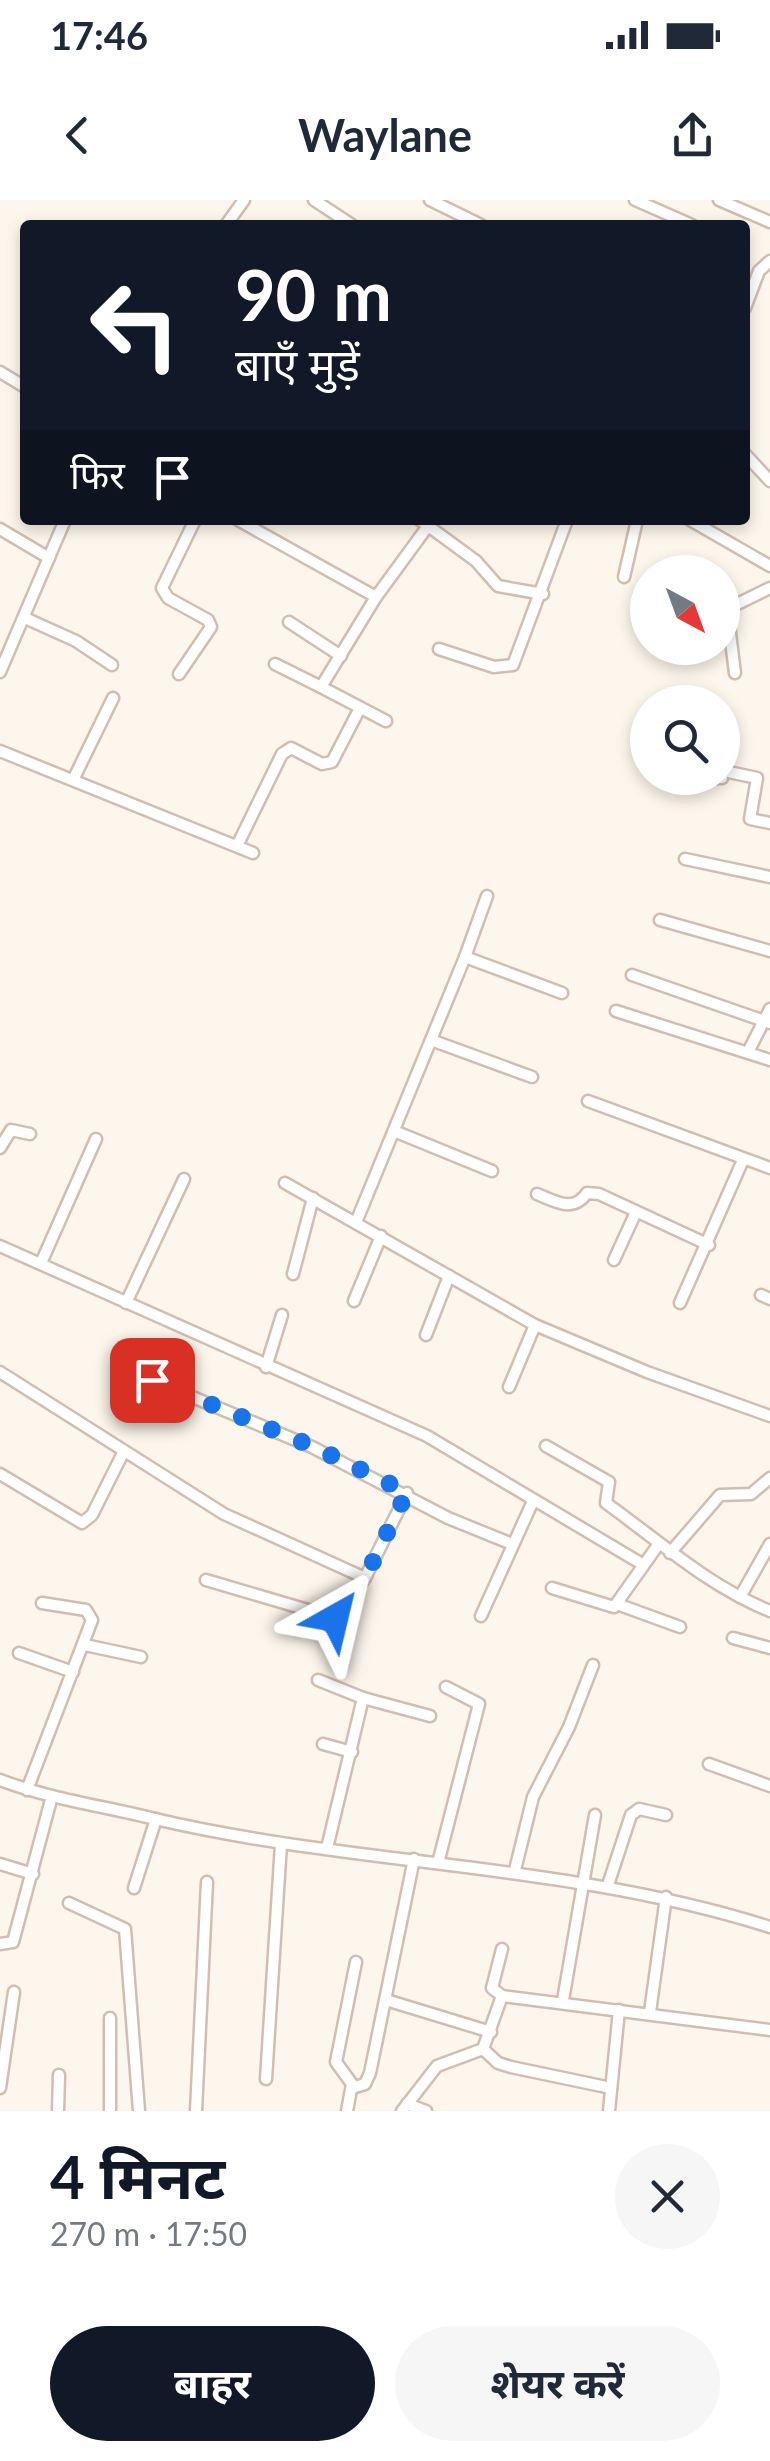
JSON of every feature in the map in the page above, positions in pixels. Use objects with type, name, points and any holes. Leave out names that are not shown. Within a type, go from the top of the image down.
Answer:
[{"type":"street","points":[[314,200],[344,220]]},
{"type":"street","points":[[430,200],[471,220]]},
{"type":"street","points":[[635,200],[681,220]]},
{"type":"street","points":[[719,200],[770,222]]},
{"type":"street","points":[[750,295],[759,271],[770,262]]},
{"type":"street","points":[[750,459],[770,481]]},
{"type":"street","points":[[0,672],[63,525]]},
{"type":"street","points":[[178,674],[210,627],[208,620],[168,598],[162,588],[191,525]]},
{"type":"street","points":[[247,525],[376,598]]},
{"type":"street","points":[[321,687],[423,525]]},
{"type":"street","points":[[427,525],[476,561],[498,586],[514,592],[543,594]]},
{"type":"street","points":[[439,649],[494,667],[512,665],[543,594],[565,525]]},
{"type":"street","points":[[624,576],[636,525]]},
{"type":"street","points":[[699,525],[770,566]]},
{"type":"street","points":[[0,528],[49,558]]},
{"type":"street","points":[[735,673],[727,609],[770,588]]},
{"type":"street","points":[[25,618],[76,641],[112,665]]},
{"type":"street","points":[[289,622],[341,656]]},
{"type":"street","points":[[274,664],[386,721]]},
{"type":"street","points":[[74,778],[114,698]]},
{"type":"street","points":[[237,846],[282,754],[291,748],[322,764],[332,762],[360,708]]},
{"type":"street","points":[[0,751],[253,853]]},
{"type":"street","points":[[740,774],[757,778],[750,818],[770,823]]},
{"type":"street","points":[[685,859],[769,874]]},
{"type":"street","points":[[357,1220],[487,896]]},
{"type":"street","points":[[660,920],[770,951]]},
{"type":"street","points":[[465,957],[562,994]]},
{"type":"street","points":[[632,976],[767,1022]]},
{"type":"street","points":[[748,1052],[767,1022],[770,1009]]},
{"type":"street","points":[[616,1010],[770,1060]]},
{"type":"street","points":[[430,1040],[532,1077]]},
{"type":"street","points":[[588,1101],[770,1168]]},
{"type":"street","points":[[0,1148],[11,1130],[30,1134]]},
{"type":"street","points":[[394,1131],[492,1171]]},
{"type":"street","points":[[41,1263],[96,1139]]},
{"type":"street","points":[[680,1303],[743,1160]]},
{"type":"street","points":[[126,1303],[184,1179]]},
{"type":"street","points":[[285,1183],[357,1220],[535,1325],[647,1372],[770,1416]]},
{"type":"street","points":[[537,1194],[570,1206],[591,1192],[708,1246]]},
{"type":"street","points":[[293,1274],[313,1198]]},
{"type":"street","points":[[614,1260],[636,1212]]},
{"type":"street","points":[[354,1301],[381,1236]]},
{"type":"street","points":[[0,1246],[426,1436],[642,1564]]},
{"type":"street","points":[[426,1334],[449,1276]]},
{"type":"street","points":[[266,1367],[282,1316]]},
{"type":"street","points":[[508,1387],[535,1325]]},
{"type":"street","points":[[0,1372],[224,1514],[365,1578]]},
{"type":"street","points":[[152,1380],[312,1446],[407,1492],[448,1518],[512,1544]]},
{"type":"street","points":[[546,1446],[610,1482],[606,1503],[658,1545],[740,1597],[770,1611]]},
{"type":"street","points":[[0,1474],[82,1523],[92,1515],[123,1453]]},
{"type":"street","points":[[670,1553],[720,1494],[751,1494],[770,1478]]},
{"type":"street","points":[[206,1580],[329,1618],[340,1612],[365,1578],[407,1492]]},
{"type":"street","points":[[482,1616],[533,1502]]},
{"type":"street","points":[[740,1597],[770,1544]]},
{"type":"street","points":[[617,1604],[658,1545]]},
{"type":"street","points":[[552,1588],[608,1607],[617,1604],[680,1627]]},
{"type":"street","points":[[27,1790],[85,1644],[91,1612],[42,1603]]},
{"type":"street","points":[[733,1638],[770,1648]]},
{"type":"street","points":[[85,1644],[141,1657]]},
{"type":"street","points":[[19,1653],[73,1672]]},
{"type":"street","points":[[515,1870],[533,1797],[569,1727],[593,1665]]},
{"type":"street","points":[[318,1680],[364,1698],[430,1716]]},
{"type":"street","points":[[438,1863],[479,1704],[446,1687]]},
{"type":"street","points":[[328,1848],[364,1698]]},
{"type":"street","points":[[324,1744],[352,1752]]},
{"type":"street","points":[[709,1764],[770,1786]]},
{"type":"street","points":[[0,1780],[52,1796],[281,1844],[608,1884],[770,1927]]},
{"type":"street","points":[[0,1944],[13,1942],[52,1796]]},
{"type":"street","points":[[608,1884],[631,1815],[639,1810],[666,1815]]},
{"type":"street","points":[[563,2000],[594,1815]]},
{"type":"street","points":[[134,1888],[156,1819]]},
{"type":"street","points":[[266,2079],[281,1844]]},
{"type":"street","points":[[352,2088],[365,2084],[370,2072],[414,1859]]},
{"type":"street","points":[[0,1864],[33,1874]]},
{"type":"street","points":[[196,2111],[207,1882]]},
{"type":"street","points":[[650,2012],[666,1898]]},
{"type":"street","points":[[70,1903],[125,1929],[139,2111]]},
{"type":"street","points":[[502,1949],[492,1988],[502,1996],[563,2000],[770,2030]]},
{"type":"street","points":[[347,2111],[352,2088],[336,2062],[356,1962]]},
{"type":"street","points":[[0,2088],[4,2031],[14,1992]]},
{"type":"street","points":[[404,2107],[442,2063],[483,2049],[502,1996]]},
{"type":"street","points":[[386,2000],[491,2032]]},
{"type":"street","points":[[609,2111],[618,2010]]},
{"type":"street","points":[[110,2018],[110,2111]]},
{"type":"street","points":[[483,2049],[498,2063],[611,2088]]},
{"type":"street","points":[[58,2111],[59,2075]]},
{"type":"street","points":[[404,2107],[426,2111]]},
{"type":"route","points":[[152,1380],[212,1408],[312,1446],[407,1492],[365,1578],[335,1618]]}]
